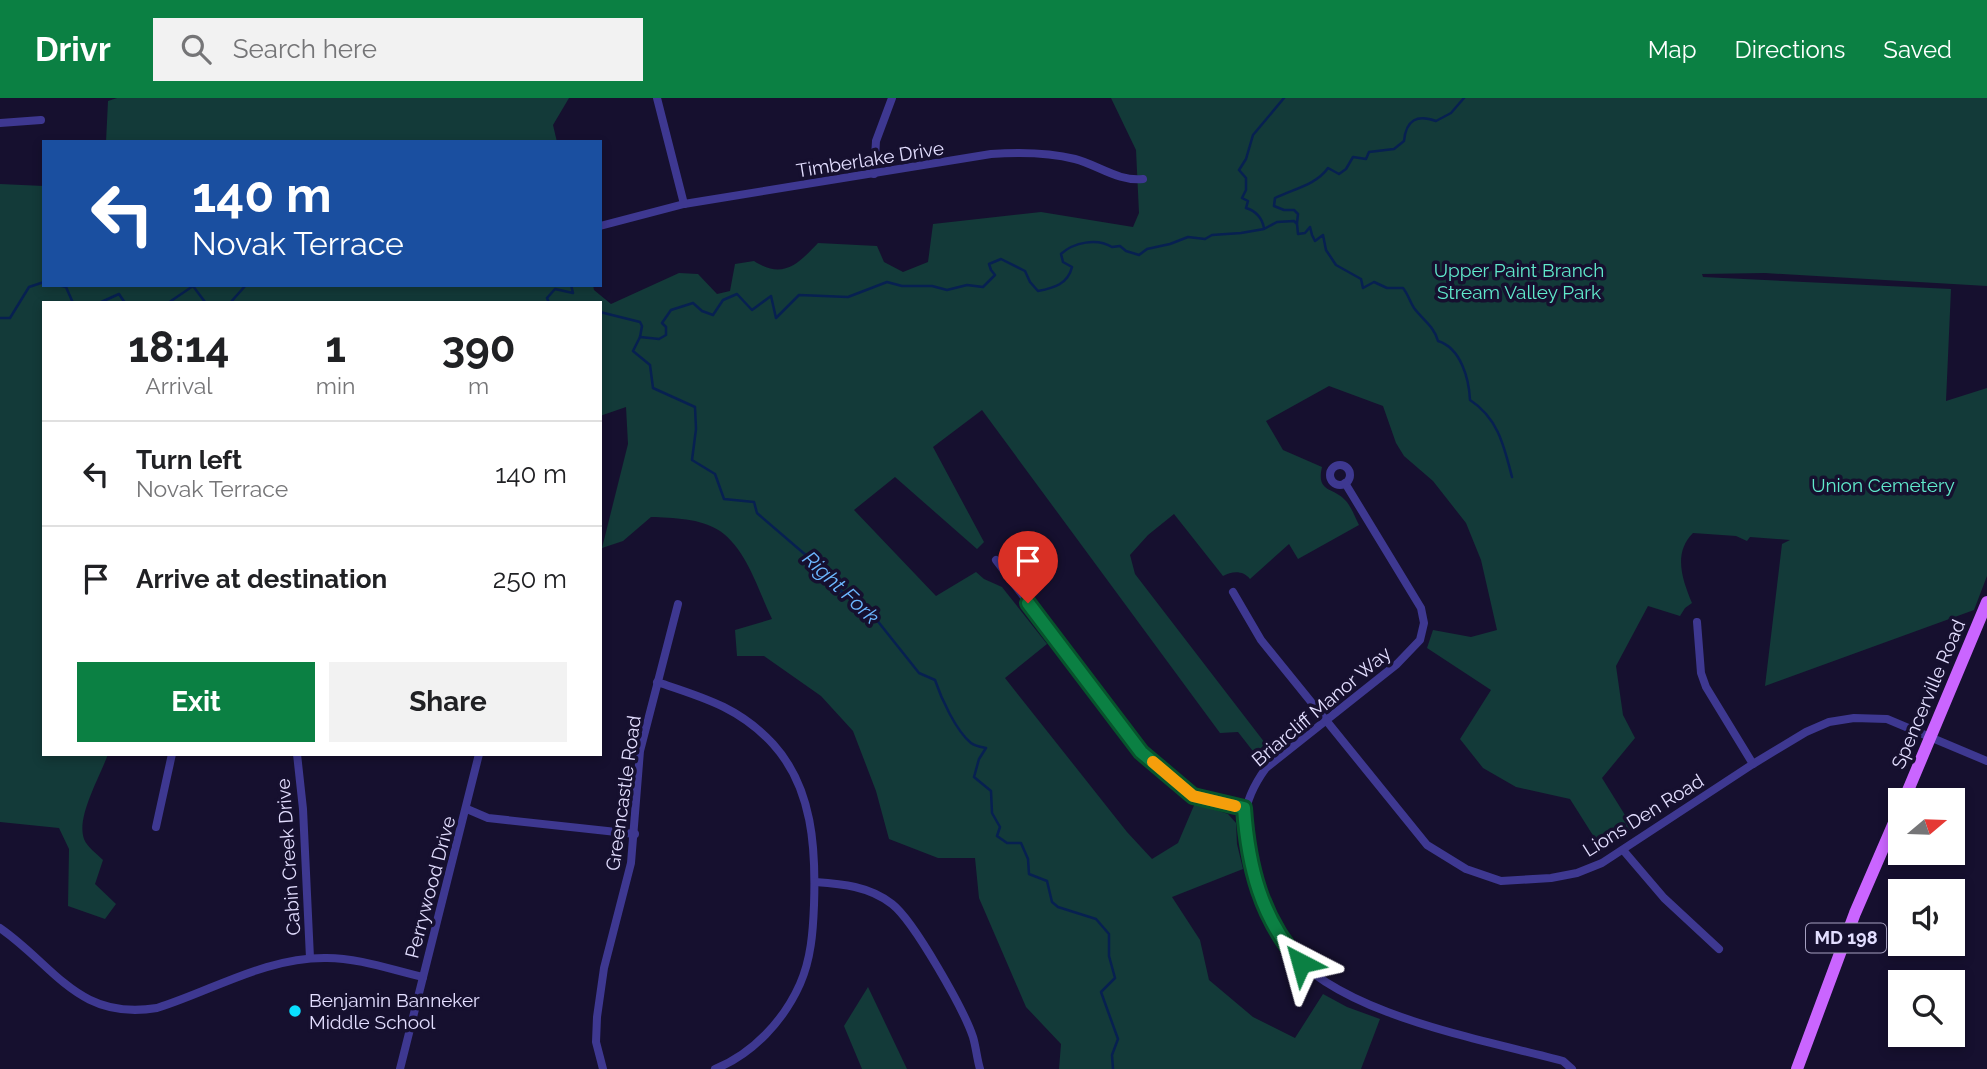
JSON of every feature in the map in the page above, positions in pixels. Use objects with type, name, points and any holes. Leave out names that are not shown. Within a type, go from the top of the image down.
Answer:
[{"type":"main road","name":"Spencerville Road","points":[[1909,788],[1987,602]]},
{"type":"main road","name":"MD 198","points":[[1797,1069],[1855,913],[1888,836]]},
{"type":"street","points":[[657,98],[684,204]]},
{"type":"street","points":[[874,174],[876,141],[892,98]]},
{"type":"street","points":[[0,123],[41,120]]},
{"type":"street","name":"Timberlake Drive","points":[[602,225],[684,204],[991,154],[1039,153],[1076,159],[1131,180],[1143,179]]},
{"type":"street","name":"Briarcliff Manor Way","points":[[1244,808],[1253,786],[1266,768],[1397,664],[1420,640],[1424,623],[1421,608],[1345,483]]},
{"type":"street","points":[[996,560],[1141,752],[1193,796],[1244,808],[1248,857],[1260,893],[1274,928],[1301,963],[1329,985],[1367,1003],[1471,1039],[1507,1045],[1563,1061],[1572,1069]]},
{"type":"street","name":"Lions Den Road","points":[[1233,592],[1261,640],[1427,845],[1466,869],[1501,881],[1551,878],[1577,873],[1602,863],[1752,764],[1806,732],[1829,722],[1854,718],[1887,719],[1987,761]]},
{"type":"street","name":"Greencastle Road","points":[[603,1069],[596,1042],[604,968],[631,863],[640,751],[678,604]]},
{"type":"street","points":[[1697,622],[1701,673],[1706,687],[1752,764]]},
{"type":"street","points":[[657,682],[719,703],[750,723],[774,745],[788,764],[801,790],[816,851],[813,931],[808,962],[800,984],[769,1032],[751,1049],[715,1069]]},
{"type":"street","points":[[156,827],[172,756]]},
{"type":"street","name":"Cabin Creek Drive","points":[[297,756],[303,809],[310,958]]},
{"type":"street","name":"Perrywood Drive","points":[[400,1069],[479,756]]},
{"type":"street","points":[[467,809],[488,818],[635,834]]},
{"type":"street","points":[[1623,850],[1664,898],[1719,949]]},
{"type":"street","points":[[815,882],[863,888],[892,904],[912,924],[963,1014],[973,1037],[980,1069]]},
{"type":"street","points":[[0,928],[14,937],[71,991],[91,1001],[118,1009],[157,1008],[262,967],[310,958],[355,961],[423,977]]},
{"type":"green space","points":[[117,98],[569,98],[553,125],[557,140],[106,140],[108,101]]},
{"type":"green space","name":"Upper Paint Branch Stream Valley Park","points":[[1111,98],[1987,98],[1987,286],[1765,273],[1702,274],[1703,277],[1951,289],[1946,401],[1987,388],[1987,576],[1974,610],[1765,686],[1782,544],[1790,540],[1750,537],[1747,541],[1736,536],[1693,533],[1681,558],[1685,585],[1692,603],[1680,616],[1648,606],[1616,666],[1623,715],[1635,738],[1602,778],[1633,828],[1601,848],[1570,799],[1516,787],[1483,768],[1460,739],[1491,690],[1427,648],[1433,630],[1471,637],[1497,630],[1481,560],[1466,523],[1433,481],[1404,456],[1396,443],[1383,406],[1329,386],[1266,421],[1283,450],[1322,467],[1323,485],[1345,500],[1359,525],[1298,559],[1289,544],[1250,579],[1237,572],[1223,576],[1174,514],[1148,535],[1130,555],[1135,574],[1265,743],[1256,755],[1238,732],[1220,733],[982,410],[933,447],[984,542],[977,549],[895,477],[854,510],[936,596],[976,572],[1002,587],[1047,644],[1005,678],[1127,832],[1152,859],[1178,843],[1195,803],[1228,814],[1236,823],[1237,844],[1243,869],[1172,897],[1200,940],[1209,980],[1253,1017],[1295,1038],[1323,994],[1347,1007],[1380,1019],[1361,1069],[1059,1069],[1061,1044],[1026,1007],[979,898],[975,858],[938,858],[889,839],[876,791],[853,731],[821,696],[764,656],[737,656],[735,630],[772,619],[738,549],[720,531],[704,523],[651,517],[623,541],[602,548],[628,444],[626,407],[602,415],[602,301],[42,301],[42,756],[107,756],[90,797],[82,830],[87,845],[103,860],[95,884],[116,904],[105,919],[68,906],[69,849],[59,828],[0,822],[0,184],[42,186],[42,287],[593,287],[611,304],[679,273],[698,274],[717,294],[730,291],[735,264],[754,261],[764,267],[782,269],[797,263],[818,243],[877,246],[884,262],[903,272],[928,262],[933,224],[1041,212],[1133,227],[1139,213],[1136,150]]},
{"type":"green space","points":[[868,987],[907,1069],[862,1069],[844,1026]]},
{"type":"waterway","points":[[1264,228],[1258,215],[1246,208],[1248,201],[1242,198],[1246,190],[1246,178],[1239,170],[1246,159],[1253,135],[1284,98]]},
{"type":"waterway","points":[[1297,223],[1298,214],[1294,210],[1274,206],[1275,198],[1311,183],[1328,168],[1339,174],[1346,169],[1353,157],[1366,159],[1369,152],[1394,149],[1404,141],[1407,128],[1414,120],[1423,118],[1436,121],[1451,113],[1464,98]]},
{"type":"waterway","points":[[640,337],[659,339],[666,335],[666,327],[662,323],[671,310],[693,303],[702,311],[713,315],[723,300],[737,294],[752,310],[771,296],[776,318],[799,295],[848,297],[887,282],[947,290],[967,285],[983,287],[995,275],[989,264],[1001,259],[1025,271],[1038,291],[1055,287],[1067,278],[1072,267],[1063,262],[1061,254],[1079,244],[1093,242],[1112,247],[1120,246],[1139,255],[1147,249],[1188,237],[1205,239],[1212,235],[1241,233],[1264,229],[1277,222],[1294,221],[1298,234],[1305,233],[1310,227],[1315,241],[1323,235],[1326,250],[1336,265],[1361,279],[1363,288],[1374,282],[1387,288],[1403,288],[1414,308],[1434,331],[1438,341],[1453,350],[1458,357],[1466,374],[1470,400],[1480,407],[1493,424],[1503,444],[1512,477]]},
{"type":"waterway","name":"Right Fork","points":[[0,318],[10,318],[29,287],[42,283]]},
{"type":"waterway","name":"Right Fork","points":[[66,287],[72,301]]},
{"type":"waterway","name":"Right Fork","points":[[171,301],[192,287]]},
{"type":"waterway","name":"Right Fork","points":[[194,287],[204,301]]},
{"type":"waterway","name":"Right Fork","points":[[232,301],[244,287]]},
{"type":"waterway","name":"Right Fork","points":[[548,301],[547,298],[555,289],[573,293],[572,287]]},
{"type":"waterway","name":"Right Fork","points":[[103,301],[119,294],[124,301]]},
{"type":"waterway","name":"Right Fork","points":[[602,312],[640,322],[640,337],[633,351],[650,365],[653,388],[695,407],[696,429],[692,460],[715,474],[724,499],[754,502],[757,513],[822,569],[832,584],[858,603],[867,617],[876,619],[919,673],[935,680],[945,705],[965,738],[976,746],[986,748],[979,759],[974,777],[991,791],[992,813],[1000,827],[997,836],[1007,843],[1021,843],[1028,859],[1029,874],[1047,881],[1052,902],[1058,907],[1096,919],[1109,934],[1109,956],[1115,978],[1101,992],[1118,1039],[1112,1055],[1113,1069]]},
{"type":"slow traffic","points":[[1153,762],[1193,796],[1235,806]]},
{"type":"place","name":"Benjamin Banneker Middle School","points":[[295,1011]]},
{"type":"route","points":[[1028,603],[1141,752],[1193,796],[1244,808],[1248,857],[1260,893],[1274,928],[1286,947],[1301,963]]},
{"type":"park label","name":"Union Cemetery","points":[[1883,485]]}]
